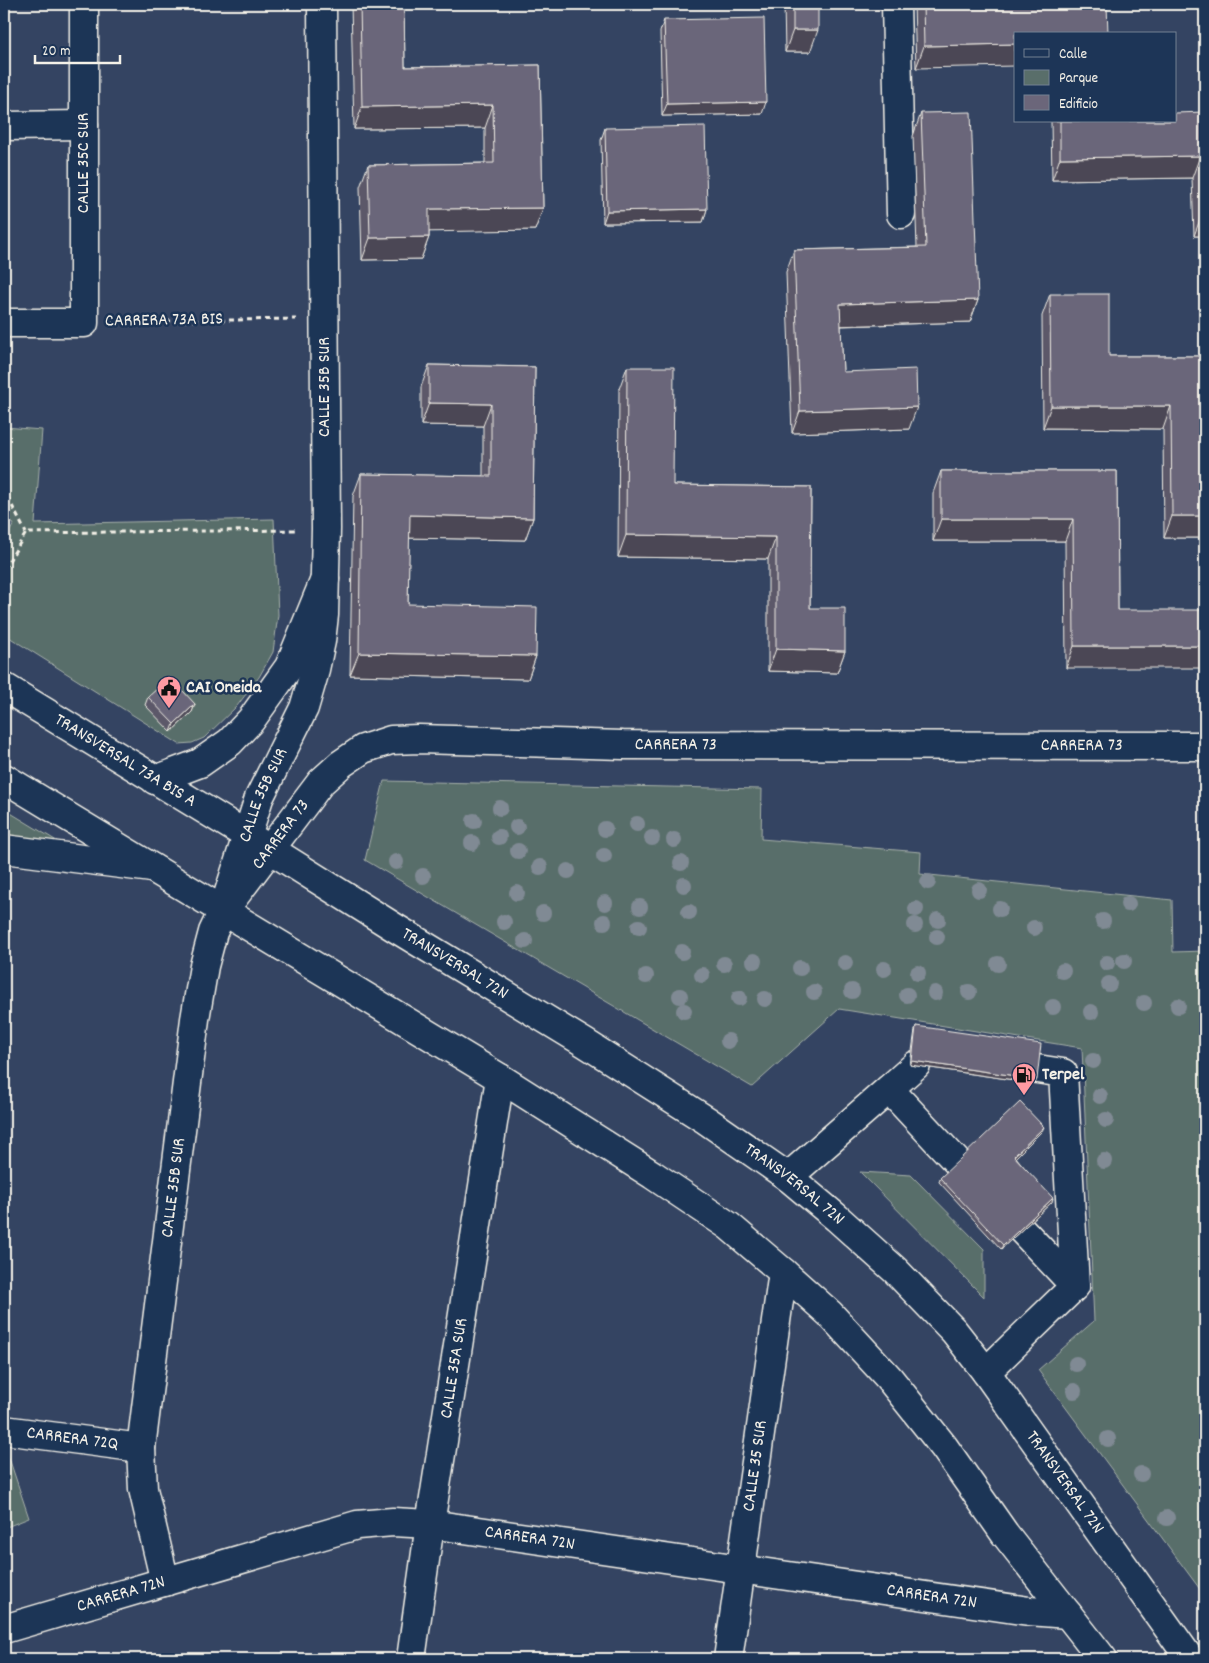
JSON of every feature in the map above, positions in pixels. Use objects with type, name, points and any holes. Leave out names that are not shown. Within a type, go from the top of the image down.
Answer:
[{"type":"street","name":"CALLE 35C SUR","points":[[84,4],[84,322]]},
{"type":"street","name":"CALLE 35B SUR","points":[[165,1582],[143,1489],[141,1448],[195,1020],[204,966],[213,932],[223,910],[259,798],[304,708],[322,641],[326,579],[326,530],[322,4]]},
{"type":"street","points":[[896,4],[901,214]]},
{"type":"street","points":[[4,126],[84,126]]},
{"type":"street","name":"CARRERA 73A BIS","points":[[4,323],[84,322]]},
{"type":"street","points":[[155,780],[200,763],[230,742],[251,720],[289,667],[326,579]]},
{"type":"street","name":"TRANSVERSAL 73A BIS A","points":[[4,687],[271,850]]},
{"type":"street","name":"CARRERA 73","points":[[223,910],[271,850],[321,782],[340,764],[363,749],[391,740],[419,739],[623,745],[1205,746]]},
{"type":"street","points":[[4,778],[500,1078],[694,1201],[728,1226],[830,1314],[889,1378],[944,1447],[1006,1534],[1099,1656]]},
{"type":"street","points":[[4,849],[152,868]]},
{"type":"street","name":"TRANSVERSAL 72N","points":[[271,850],[397,930],[706,1120],[788,1177],[837,1218],[895,1270],[954,1331],[986,1372],[1190,1659]]},
{"type":"street","points":[[788,1177],[916,1066]]},
{"type":"street","points":[[986,1372],[1075,1286],[1062,1073],[1037,1069]]},
{"type":"street","name":"CALLE 35A SUR","points":[[411,1659],[430,1524],[500,1078]]},
{"type":"street","points":[[889,1089],[958,1163]]},
{"type":"street","points":[[1022,1230],[1075,1286]]},
{"type":"street","name":"CALLE 35 SUR","points":[[728,1659],[783,1272]]},
{"type":"street","name":"CARRERA 72Q","points":[[4,1430],[141,1448]]},
{"type":"street","name":"CARRERA 72N","points":[[4,1629],[357,1524],[393,1522],[430,1524],[1029,1611],[1068,1614]]},
{"type":"path","name":"CARRERA 73A BIS","points":[[84,322],[324,319]]},
{"type":"path","points":[[4,490],[26,533]]},
{"type":"path","points":[[26,533],[326,530]]},
{"type":"path","points":[[4,569],[26,533]]},
{"type":"green space","points":[[4,427],[42,430],[35,524],[274,519],[278,615],[273,652],[259,677],[237,706],[204,738],[192,743],[179,744],[4,634],[4,541],[14,524],[4,518]]},
{"type":"green space","points":[[384,781],[762,789],[761,839],[921,852],[920,874],[1172,900],[1173,952],[1205,951],[1205,1596],[1038,1370],[1094,1321],[1082,1048],[839,1009],[752,1087],[365,860]]},
{"type":"green space","points":[[4,809],[70,849],[4,839]]},
{"type":"green space","points":[[860,1172],[911,1175],[984,1249],[984,1297]]},
{"type":"green space","points":[[4,1449],[6,1449],[29,1518],[4,1528]]},
{"type":"building","points":[[360,4],[404,4],[405,67],[540,65],[543,208],[429,209],[429,237],[370,238],[368,165],[494,163],[493,105],[362,107]]},
{"type":"building","points":[[793,4],[818,4],[818,30],[793,30]]},
{"type":"building","points":[[923,4],[1107,4],[1108,32],[1014,32],[1014,44],[924,46]]},
{"type":"building","points":[[764,18],[766,102],[667,104],[664,20]]},
{"type":"building","points":[[971,112],[978,300],[840,304],[843,372],[916,369],[917,407],[800,411],[794,250],[926,247],[921,113]]},
{"type":"building","points":[[1205,112],[1205,214],[1202,214],[1200,156],[1060,158],[1060,122],[1176,122],[1176,113]]},
{"type":"building","points":[[705,126],[707,209],[607,211],[605,128]]},
{"type":"building","points":[[1050,294],[1109,294],[1109,356],[1205,356],[1205,516],[1172,516],[1171,406],[1051,406]]},
{"type":"building","points":[[429,365],[535,367],[533,518],[410,515],[408,604],[537,607],[536,656],[359,653],[361,474],[491,476],[491,404],[429,403]]},
{"type":"building","points":[[627,367],[674,367],[673,485],[811,487],[810,608],[845,608],[845,651],[776,649],[776,537],[626,535]]},
{"type":"building","points":[[941,471],[1117,471],[1118,610],[1205,610],[1205,646],[1074,646],[1073,519],[941,519]]},
{"type":"building","name":"CAI Oneida","points":[[170,677],[195,704],[174,724],[148,697]]},
{"type":"building","points":[[916,1026],[1041,1044],[1037,1079],[912,1061]]},
{"type":"building","points":[[1020,1102],[1044,1127],[1014,1156],[1053,1198],[1003,1245],[940,1178]]},
{"type":"place","name":"CAI Oneida","points":[[169,709]]},
{"type":"place","name":"Terpel","points":[[1024,1096]]}]
